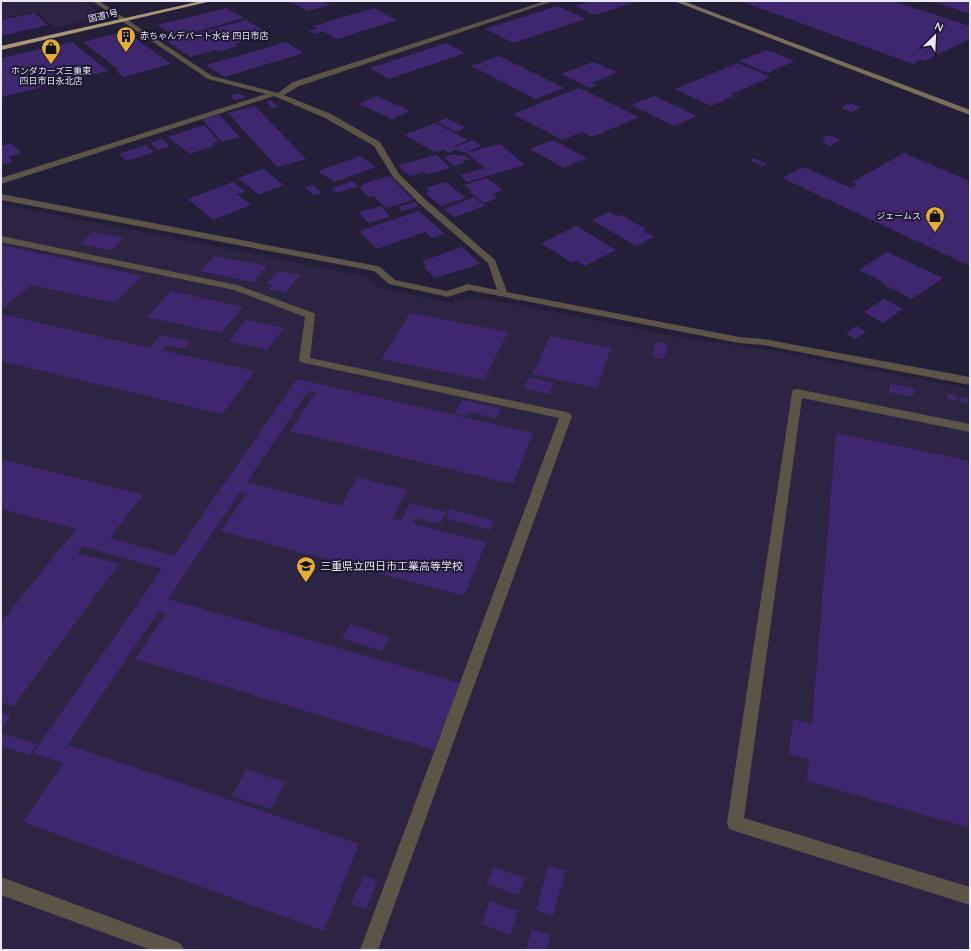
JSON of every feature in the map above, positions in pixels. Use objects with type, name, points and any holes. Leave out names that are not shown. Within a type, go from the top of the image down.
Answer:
[{"type":"highway","name":"国道1号","points":[[1,48],[209,1]]},
{"type":"street","points":[[95,1],[210,78],[276,95],[328,116],[377,144],[396,175],[492,262],[503,294]]},
{"type":"street","points":[[1,181],[175,124],[276,95],[296,84],[551,1]]},
{"type":"street","points":[[677,1],[970,113]]},
{"type":"street","points":[[1,196],[377,269],[392,282],[448,294],[468,287],[732,338],[763,342],[970,381]]},
{"type":"street","points":[[1,239],[237,288],[310,315],[304,360],[566,416],[369,950]]},
{"type":"street","points":[[970,428],[797,394],[735,823],[970,896]]},
{"type":"street","points":[[1,886],[176,950]]},
{"type":"shaded area","points":[[1,1],[84,1],[103,15],[96,19],[54,27],[37,11],[1,19]]},
{"type":"shaded area","name":"三重県立四日市工業高等学校","points":[[1,204],[369,277],[376,287],[450,303],[471,296],[678,337],[771,350],[970,389],[970,950],[1,950]]},
{"type":"building","points":[[289,1],[322,1],[330,5],[308,11]]},
{"type":"building","points":[[592,1],[638,1],[595,15],[575,6]]},
{"type":"building","points":[[740,1],[893,1],[970,26],[970,39],[924,61],[920,60],[913,64]]},
{"type":"building","points":[[931,1],[970,1],[970,14]]},
{"type":"building","points":[[557,6],[586,19],[513,43],[485,29]]},
{"type":"building","points":[[226,8],[244,18],[178,37],[157,25]]},
{"type":"building","points":[[374,8],[397,20],[337,39],[323,31],[315,34],[309,31],[317,28],[313,26]]},
{"type":"building","points":[[35,13],[47,25],[1,36],[1,20]]},
{"type":"building","points":[[246,20],[270,34],[234,44],[238,46],[218,52],[215,50],[190,57],[167,41]]},
{"type":"building","name":"赤ちゃんデパート水谷 四日市店","points":[[125,31],[171,64],[124,77],[116,71],[119,70],[83,42]]},
{"type":"building","name":"ホンダカーズ三重東 四日市日永北店","points":[[72,42],[108,71],[2,97],[1,58]]},
{"type":"building","points":[[286,42],[304,53],[224,77],[206,65]]},
{"type":"building","points":[[446,43],[465,53],[389,79],[370,68]]},
{"type":"building","points":[[767,50],[795,61],[767,73],[739,61]]},
{"type":"building","points":[[499,56],[564,88],[536,99],[471,66]]},
{"type":"building","points":[[593,62],[617,72],[592,83],[597,85],[590,88],[561,74]]},
{"type":"building","points":[[738,63],[771,77],[731,94],[734,96],[711,106],[675,89]]},
{"type":"building","points":[[579,88],[639,117],[592,137],[582,132],[562,140],[513,114]]},
{"type":"building","points":[[239,93],[245,97],[235,100],[230,96]]},
{"type":"building","points":[[377,96],[410,111],[392,119],[359,104]]},
{"type":"building","points":[[654,96],[697,116],[674,126],[631,105]]},
{"type":"building","points":[[271,100],[278,107],[272,108],[266,101]]},
{"type":"building","points":[[849,103],[860,107],[852,112],[841,108]]},
{"type":"building","points":[[255,106],[306,159],[277,167],[228,113]]},
{"type":"building","points":[[219,115],[240,137],[222,142],[202,119]]},
{"type":"building","points":[[446,118],[465,127],[456,132],[437,122]]},
{"type":"building","points":[[435,123],[468,140],[454,146],[456,147],[473,140],[481,146],[466,153],[456,150],[449,153],[444,150],[434,152],[405,135]]},
{"type":"building","points":[[204,125],[218,141],[212,143],[216,145],[190,154],[168,137]]},
{"type":"building","points":[[828,135],[841,140],[829,146],[822,142],[826,140],[821,138]]},
{"type":"building","points":[[162,139],[170,146],[159,150],[150,143]]},
{"type":"building","points":[[553,140],[587,158],[564,168],[530,149]]},
{"type":"building","points":[[11,143],[21,153],[8,157],[12,162],[1,165],[1,146]]},
{"type":"building","points":[[500,144],[525,165],[467,182],[460,175],[485,168],[467,153]]},
{"type":"building","points":[[146,145],[154,152],[127,161],[119,154]]},
{"type":"building","name":"ジェームス","points":[[904,153],[970,181],[970,266],[782,178],[803,167],[851,188],[857,184],[852,182]]},
{"type":"building","points":[[455,154],[457,156],[464,155],[470,159],[462,161],[464,163],[454,166],[444,157]]},
{"type":"building","points":[[436,155],[451,168],[427,174],[424,172],[410,176],[398,165]]},
{"type":"building","points":[[360,156],[376,167],[334,182],[318,171]]},
{"type":"building","points":[[753,158],[767,164],[763,166],[749,160]]},
{"type":"building","points":[[263,169],[284,185],[259,195],[238,178]]},
{"type":"building","points":[[390,176],[413,200],[386,208],[373,196],[369,197],[359,187],[363,186],[362,184]]},
{"type":"building","points":[[487,178],[503,190],[492,194],[498,198],[484,203],[464,185]]},
{"type":"building","points":[[352,181],[358,186],[337,193],[332,188]]},
{"type":"building","points":[[233,182],[245,191],[237,194],[251,205],[213,220],[188,199]]},
{"type":"building","points":[[446,182],[466,198],[441,206],[425,193],[430,192],[426,188]]},
{"type":"building","points":[[313,185],[322,193],[313,195],[305,187]]},
{"type":"building","points":[[474,197],[485,206],[454,217],[444,209]]},
{"type":"building","points":[[415,202],[419,206],[402,211],[398,207]]},
{"type":"building","points":[[381,206],[390,217],[368,223],[359,212]]},
{"type":"building","points":[[419,211],[445,234],[432,238],[425,232],[377,249],[359,231]]},
{"type":"building","points":[[609,212],[618,216],[621,215],[646,229],[643,231],[654,237],[636,246],[592,220]]},
{"type":"building","points":[[577,226],[616,250],[585,266],[576,260],[572,263],[541,243]]},
{"type":"building","points":[[93,232],[124,238],[111,250],[80,244]]},
{"type":"building","points":[[1,245],[142,276],[115,303],[31,285],[1,310],[1,288],[4,286],[1,285]]},
{"type":"building","points":[[462,247],[480,264],[435,278],[424,267],[426,266],[422,261]]},
{"type":"building","points":[[887,252],[943,278],[912,299],[859,270]]},
{"type":"building","points":[[215,256],[267,266],[254,282],[200,271]]},
{"type":"building","points":[[278,271],[300,275],[285,293],[269,289],[273,285],[266,284]]},
{"type":"building","points":[[171,291],[243,307],[221,333],[147,317]]},
{"type":"building","points":[[884,299],[903,309],[883,323],[864,312]]},
{"type":"building","points":[[410,313],[508,332],[484,380],[381,359]]},
{"type":"building","points":[[1,314],[150,348],[161,335],[190,341],[184,349],[166,345],[162,350],[156,349],[255,371],[222,414],[1,361]]},
{"type":"building","points":[[246,320],[284,328],[267,350],[229,341]]},
{"type":"building","points":[[856,326],[866,332],[856,339],[846,334]]},
{"type":"building","points":[[550,336],[611,348],[597,388],[533,374]]},
{"type":"building","points":[[656,342],[668,344],[664,359],[652,357]]},
{"type":"building","points":[[529,377],[554,383],[549,394],[524,388]]},
{"type":"building","points":[[297,379],[533,433],[513,484],[290,431],[316,392],[308,391],[247,482],[341,506],[357,477],[407,490],[392,519],[401,521],[410,503],[446,512],[440,524],[416,518],[413,524],[486,542],[464,596],[221,531],[246,494],[240,492],[168,599],[460,683],[434,750],[135,659],[166,613],[158,612],[68,745],[359,844],[324,931],[23,822],[63,763],[33,753],[162,569],[83,546],[77,553],[119,564],[13,706],[1,702],[1,622],[76,529],[1,509],[1,459],[143,495],[110,538],[174,556]]},
{"type":"building","points":[[890,384],[914,388],[913,397],[889,392]]},
{"type":"building","points":[[947,394],[957,396],[957,401],[947,399]]},
{"type":"building","points":[[959,397],[969,398],[968,404],[959,401]]},
{"type":"building","points":[[462,400],[501,408],[496,418],[469,412],[467,416],[455,414]]},
{"type":"building","points":[[836,433],[970,461],[970,828],[807,781],[809,759],[789,754],[793,719],[812,724]]},
{"type":"building","points":[[450,509],[494,521],[490,530],[446,518]]},
{"type":"building","points":[[350,624],[389,637],[382,651],[342,638]]},
{"type":"building","points":[[1,713],[11,716],[1,729]]},
{"type":"building","points":[[1,733],[37,744],[29,755],[1,746]]},
{"type":"building","points":[[246,769],[285,782],[271,809],[232,796]]},
{"type":"building","points":[[548,866],[565,871],[553,916],[536,910]]},
{"type":"building","points":[[493,867],[525,878],[519,895],[487,884]]},
{"type":"building","points":[[364,876],[377,881],[366,909],[351,903]]},
{"type":"building","points":[[490,901],[517,911],[510,935],[482,924]]},
{"type":"building","points":[[532,929],[550,935],[546,950],[526,950]]},
{"type":"place","name":"赤ちゃんデパート水谷 四日市店","points":[[126,53]]},
{"type":"place","name":"ホンダカーズ三重東 四日市日永北店","points":[[51,65]]},
{"type":"place","name":"ジェームス","points":[[935,233]]},
{"type":"place","name":"三重県立四日市工業高等学校","points":[[306,583]]}]
